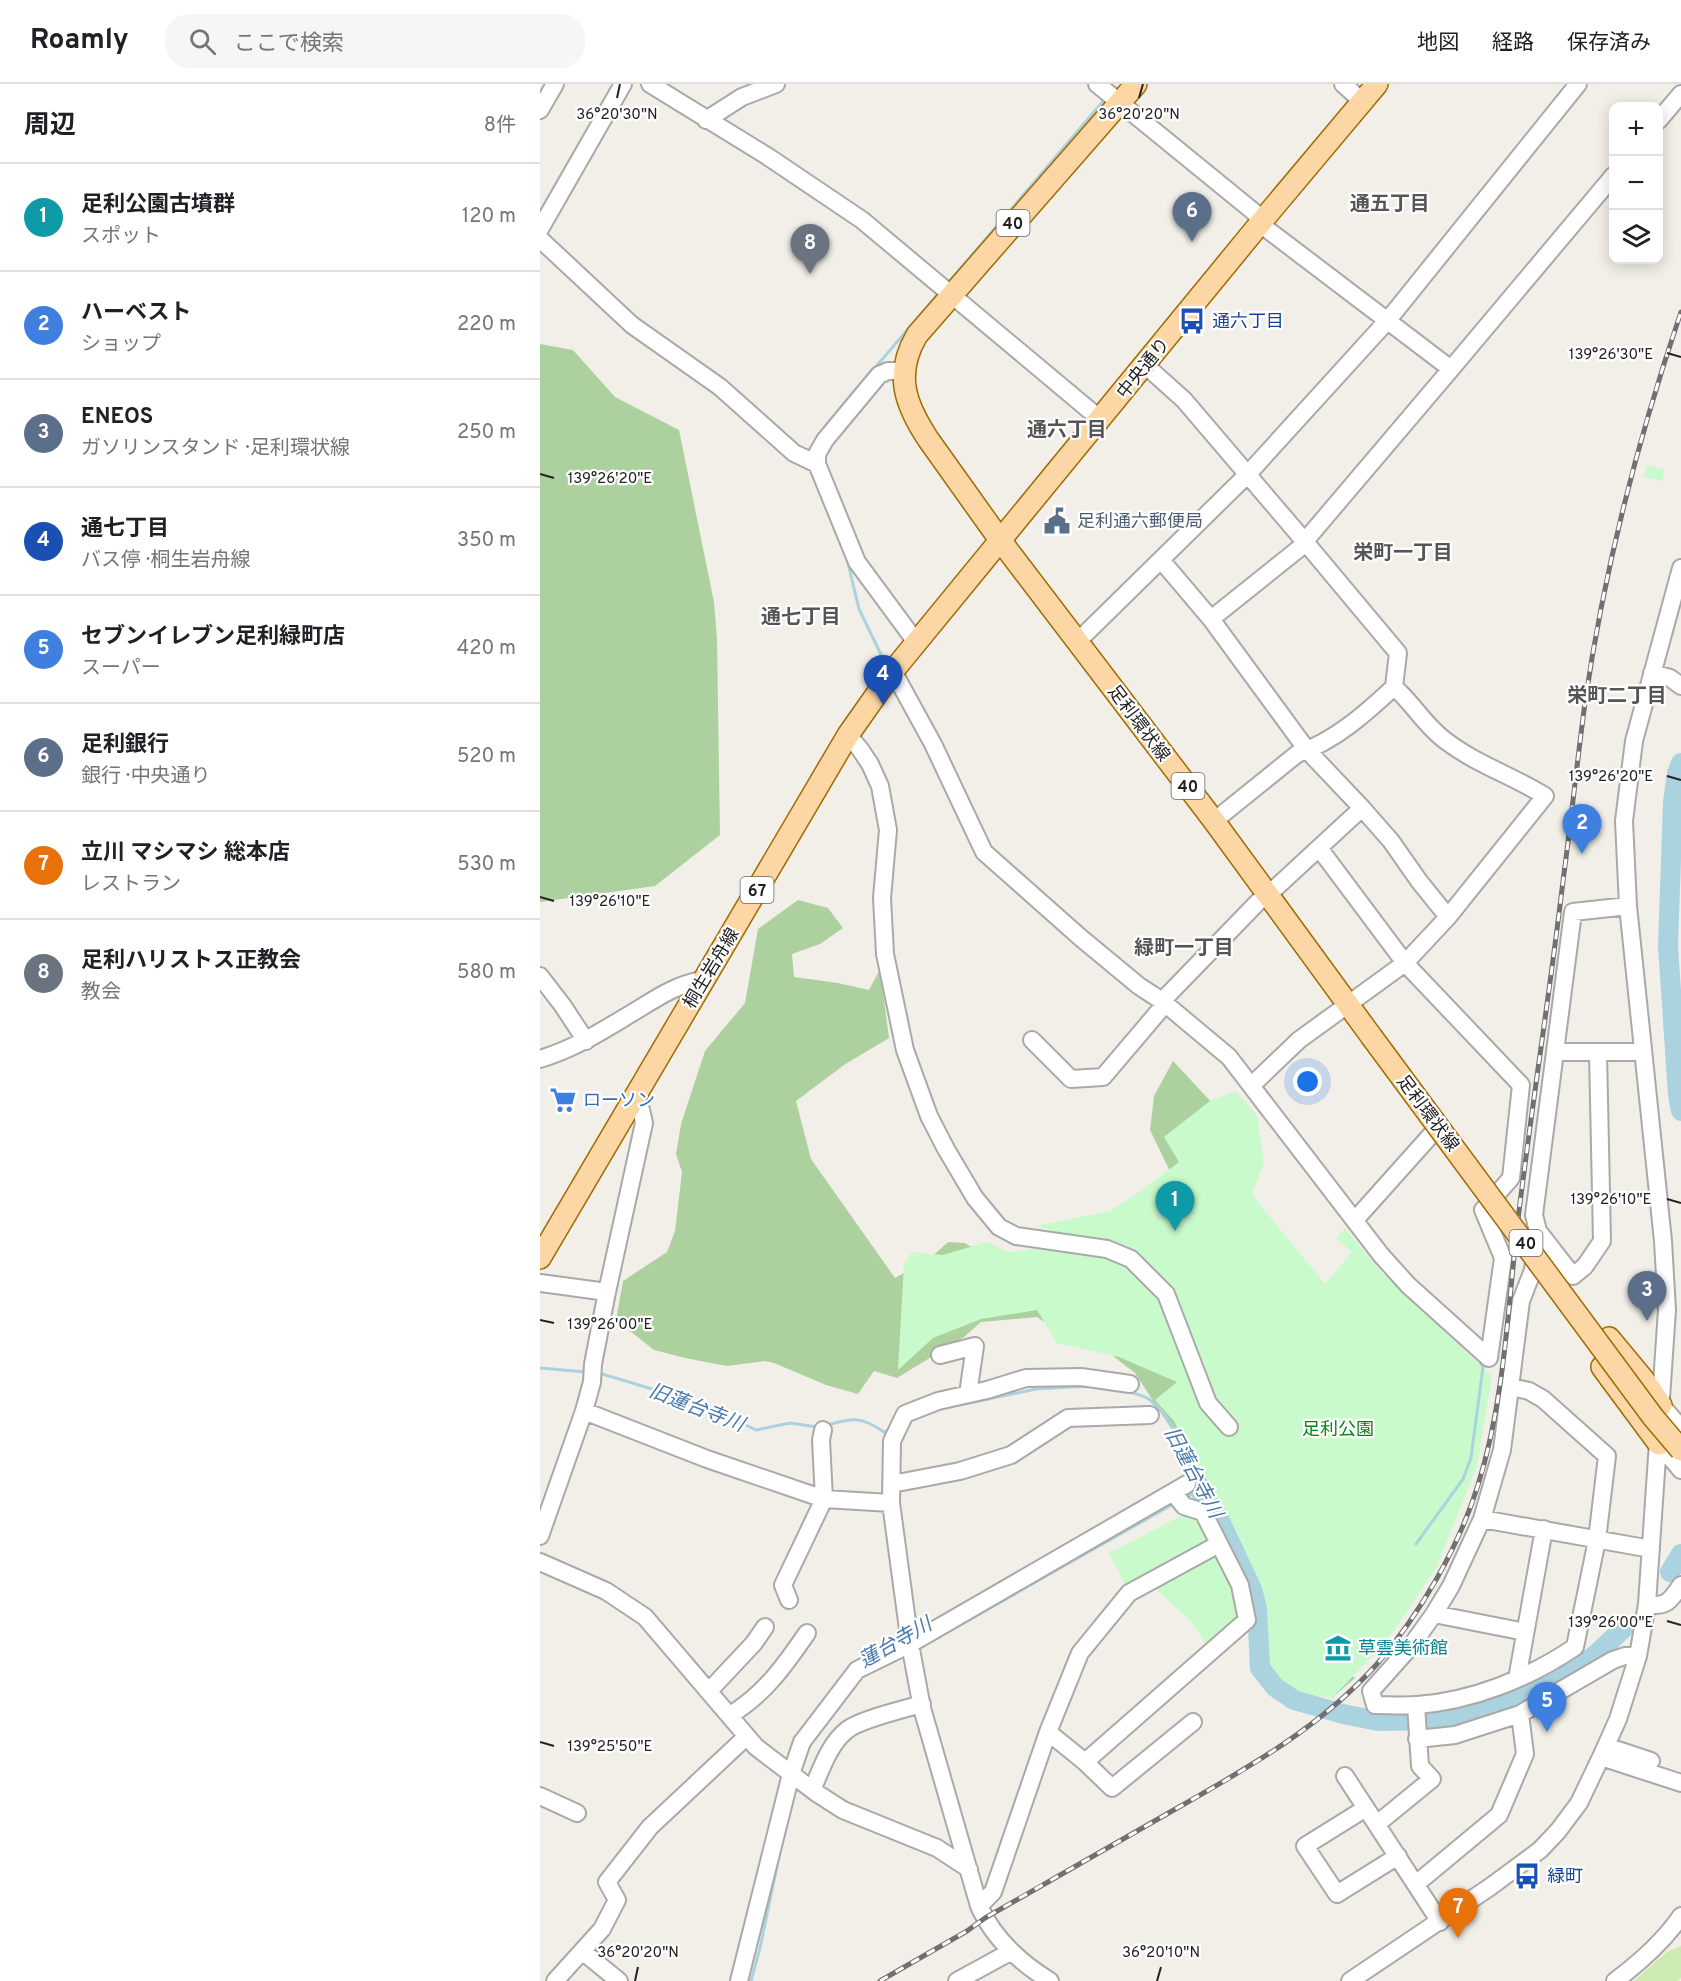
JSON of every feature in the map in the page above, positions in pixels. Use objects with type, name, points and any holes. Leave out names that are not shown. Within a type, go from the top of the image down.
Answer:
[{"type":"main road","name":"足利環状線","points":[[1136,84],[917,335],[909,350],[904,371],[907,400],[917,422],[1000,540],[1214,821],[1347,1004],[1648,1409],[1681,1450]]},
{"type":"main road","name":"中央通り","points":[[1000,540],[1377,84]]},
{"type":"main road","name":"桐生岩舟線","points":[[540,1258],[848,735],[893,671],[1000,540]]},
{"type":"main road","points":[[1659,1444],[1502,1231],[1488,1206],[1481,1183],[1490,1184],[1509,1203],[1661,1405]]},
{"type":"street","points":[[540,110],[555,84]]},
{"type":"street","points":[[540,229],[623,84]]},
{"type":"street","points":[[650,84],[767,156],[862,220],[1100,419]]},
{"type":"street","points":[[706,120],[742,97],[776,84]]},
{"type":"street","points":[[1097,84],[1254,212],[1268,230],[1451,369]]},
{"type":"street","points":[[1343,84],[1363,102]]},
{"type":"street","points":[[1077,642],[1247,475],[1388,320],[1578,84]]},
{"type":"street","points":[[1663,116],[1681,94]]},
{"type":"street","points":[[1211,619],[1305,542],[1609,181]]},
{"type":"street","points":[[540,239],[632,325],[720,387],[794,453],[817,464]]},
{"type":"street","points":[[1145,365],[1184,400],[1398,653],[1395,687],[1354,723],[1297,754],[1214,821]]},
{"type":"street","points":[[904,371],[888,371],[879,375],[825,440],[817,453],[817,464],[857,561],[916,642]]},
{"type":"street","points":[[1161,560],[1211,619],[1307,750],[1391,841],[1448,917]]},
{"type":"street","points":[[1350,1981],[1440,1922],[1540,1850],[1558,1831],[1579,1803],[1604,1751],[1618,1719],[1638,1656],[1647,1604],[1667,1338],[1666,1287],[1628,906],[1624,842],[1625,803],[1634,741],[1681,568]]},
{"type":"street","points":[[893,671],[933,744],[984,852],[1162,1006],[1229,1057],[1382,1255],[1408,1285],[1489,1358],[1503,1258],[1483,1210],[1511,1178],[1521,1085],[1406,963],[1319,848]]},
{"type":"street","points":[[1652,673],[1670,678],[1681,686]]},
{"type":"street","points":[[1252,1085],[1299,1040],[1406,963],[1448,917],[1545,796],[1467,755],[1446,741],[1426,723],[1395,687]]},
{"type":"street","points":[[848,735],[870,764],[880,786],[888,830],[882,898],[885,954],[905,1050],[929,1116],[946,1149],[975,1198],[999,1227],[1016,1236],[1107,1249],[1131,1259],[1166,1294],[1208,1403],[1229,1427]]},
{"type":"street","points":[[1032,1040],[1071,1079],[1102,1077],[1162,1006],[1258,902],[1268,896],[1362,808]]},
{"type":"street","points":[[1511,1387],[1529,1391],[1543,1399],[1607,1456],[1597,1540],[1575,1647],[1547,1666],[1502,1686],[1416,1709],[1375,1705],[1371,1691],[1411,1646],[1452,1586],[1482,1519],[1502,1450],[1521,1301],[1533,1270],[1538,1231],[1534,1215],[1572,912],[1628,906]]},
{"type":"street","points":[[540,975],[586,1041]]},
{"type":"street","points":[[540,1059],[586,1041],[681,984],[704,980]]},
{"type":"street","points":[[1555,1052],[1643,1052]]},
{"type":"street","points":[[1538,1231],[1573,1276],[1585,1266],[1602,1241],[1598,1052]]},
{"type":"street","points":[[540,1536],[592,1382],[593,1364],[607,1292],[644,1123],[635,1096]]},
{"type":"street","points":[[1355,1220],[1431,1135]]},
{"type":"street","points":[[540,1283],[607,1292]]},
{"type":"street","points":[[940,1354],[975,1346],[968,1394]]},
{"type":"street","points":[[1050,1981],[1010,1952],[990,1928],[979,1906],[922,1704],[910,1644],[891,1503],[892,1441],[905,1414],[938,1401],[1026,1378],[1082,1377],[1130,1384]]},
{"type":"street","points":[[1661,1405],[1681,1428]]},
{"type":"street","points":[[584,1411],[707,1459],[824,1498],[891,1503]]},
{"type":"street","points":[[892,1484],[960,1471],[1011,1455],[1068,1418],[1150,1415]]},
{"type":"street","points":[[789,1600],[783,1585],[824,1498],[821,1440],[824,1430]]},
{"type":"street","points":[[1659,1444],[1681,1470]]},
{"type":"street","points":[[739,1981],[791,1774],[802,1742],[857,1670],[910,1644],[1180,1488],[1184,1506],[1203,1512],[1240,1585],[1247,1620],[1085,1762]]},
{"type":"street","points":[[1482,1519],[1651,1548]]},
{"type":"street","points":[[1517,1679],[1544,1529]]},
{"type":"street","points":[[979,1906],[993,1892],[1048,1732],[1080,1653],[1129,1593],[1219,1545]]},
{"type":"street","points":[[540,1562],[606,1591],[645,1617],[730,1715],[746,1737],[813,1790],[843,1810],[937,1848],[969,1869]]},
{"type":"street","points":[[1647,1604],[1662,1606],[1681,1585]]},
{"type":"street","points":[[1434,1614],[1525,1632]]},
{"type":"street","points":[[709,1691],[765,1627]]},
{"type":"street","points":[[730,1715],[757,1696],[770,1683],[807,1633]]},
{"type":"street","points":[[1417,1736],[1455,1735],[1520,1714],[1613,1660],[1624,1656],[1638,1656]]},
{"type":"street","points":[[813,1790],[829,1753],[847,1729],[871,1719],[922,1704]]},
{"type":"street","points":[[1377,1824],[1432,1779],[1420,1767],[1416,1709]]},
{"type":"street","points":[[1416,1884],[1500,1815],[1525,1754],[1526,1746],[1520,1714]]},
{"type":"street","points":[[1048,1732],[1112,1788],[1193,1722]]},
{"type":"street","points":[[555,1981],[602,1929],[617,1900],[607,1882],[629,1853],[650,1827],[746,1737]]},
{"type":"street","points":[[1604,1751],[1681,1772]]},
{"type":"street","points":[[1604,1751],[1681,1783]]},
{"type":"street","points":[[1345,1776],[1440,1922]]},
{"type":"street","points":[[540,1796],[577,1814]]},
{"type":"street","points":[[1366,1808],[1305,1846],[1337,1894],[1398,1856]]},
{"type":"street","points":[[1615,1981],[1665,1937],[1681,1916]]},
{"type":"street","points":[[582,1951],[619,1981]]},
{"type":"street","points":[[957,1981],[1010,1952]]},
{"type":"green space","points":[[540,344],[573,350],[615,397],[679,430],[714,602],[717,639],[720,835],[655,886],[540,902]]},
{"type":"green space","points":[[1647,465],[1665,470],[1662,481],[1644,477]]},
{"type":"green space","points":[[798,900],[828,908],[843,928],[820,944],[792,954],[794,977],[869,990],[880,969],[889,1038],[844,1065],[796,1101],[811,1159],[895,1278],[930,1258],[948,1242],[965,1243],[989,1258],[1092,1257],[1178,1188],[1150,1130],[1154,1096],[1173,1061],[1243,1136],[1308,1638],[1355,1678],[1332,1698],[1265,1657],[1257,1572],[1220,1504],[1135,1373],[1100,1346],[1063,1335],[1037,1317],[981,1322],[964,1337],[897,1378],[874,1371],[858,1394],[826,1385],[765,1361],[727,1366],[654,1350],[616,1320],[623,1281],[667,1252],[675,1231],[682,1172],[676,1154],[681,1124],[705,1051],[745,1003],[758,929]]},
{"type":"green space","name":"足利公園","points":[[1236,1091],[1257,1116],[1264,1163],[1252,1195],[1325,1284],[1352,1252],[1336,1238],[1345,1228],[1380,1271],[1492,1376],[1477,1466],[1436,1568],[1386,1642],[1332,1698],[1304,1694],[1283,1684],[1265,1661],[1263,1597],[1211,1651],[1190,1620],[1149,1583],[1129,1593],[1109,1553],[1213,1497],[1203,1482],[1174,1421],[1155,1400],[1177,1382],[1119,1357],[1057,1343],[1037,1310],[981,1319],[933,1338],[898,1370],[904,1264],[912,1252],[943,1255],[987,1242],[1008,1252],[1034,1249],[1052,1230],[1035,1226],[1110,1211],[1179,1162],[1164,1137],[1210,1101]]},
{"type":"green space","points":[[1681,1946],[1681,1978],[1677,1981],[1634,1981],[1667,1952]]},
{"type":"waterway","points":[[948,283],[1105,99]]},
{"type":"waterway","points":[[873,370],[939,293]]},
{"type":"waterway","points":[[825,427],[857,388]]},
{"type":"waterway","points":[[846,555],[859,609],[887,667]]},
{"type":"waterway","name":"旧蓮台寺川","points":[[1681,763],[1677,773],[1673,802],[1668,946],[1681,1111]]},
{"type":"waterway","points":[[1416,1544],[1463,1479],[1471,1458],[1483,1367],[1480,1361]]},
{"type":"waterway","name":"旧蓮台寺川","points":[[540,1368],[586,1372]]},
{"type":"waterway","name":"旧蓮台寺川","points":[[599,1373],[705,1405],[756,1430],[790,1423],[817,1427]]},
{"type":"waterway","name":"旧蓮台寺川","points":[[936,1410],[1036,1389],[1089,1386]]},
{"type":"waterway","name":"旧蓮台寺川","points":[[1095,1387],[1131,1393],[1150,1400],[1172,1427],[1196,1480]]},
{"type":"waterway","name":"旧蓮台寺川","points":[[827,1425],[857,1420],[869,1423],[884,1432],[891,1430]]},
{"type":"waterway","name":"旧蓮台寺川","points":[[1196,1480],[1200,1491],[1218,1517],[1252,1589],[1257,1608],[1260,1668],[1275,1687],[1294,1700],[1378,1721],[1433,1720],[1485,1708],[1549,1685],[1594,1656],[1623,1629]]},
{"type":"waterway","name":"蓮台寺川","points":[[1186,1497],[1200,1491]]},
{"type":"waterway","name":"蓮台寺川","points":[[935,1639],[1175,1503]]},
{"type":"waterway","name":"旧蓮台寺川","points":[[1670,1572],[1681,1554]]},
{"type":"waterway","name":"蓮台寺川","points":[[751,1981],[782,1842]]},
{"type":"railway","points":[[880,1981],[1227,1779],[1307,1728],[1355,1687],[1377,1664],[1423,1602],[1449,1556],[1478,1485],[1496,1412],[1517,1225],[1585,703],[1602,604],[1637,456],[1681,312]]},
{"type":"place","name":"足利銀行","points":[[1192,242]]},
{"type":"place","name":"足利ハリストス正教会","points":[[810,274]]},
{"type":"place","name":"通六丁目","points":[[1192,321]]},
{"type":"place","name":"足利通六郵便局","points":[[1057,521]]},
{"type":"place","name":"通七丁目","points":[[883,705]]},
{"type":"place","name":"ハーベスト","points":[[1582,854]]},
{"type":"place","name":"ローソン","points":[[563,1100]]},
{"type":"place","name":"足利公園古墳群","points":[[1175,1231]]},
{"type":"place","name":"ENEOS","points":[[1647,1321]]},
{"type":"place","name":"草雲美術館","points":[[1338,1648]]},
{"type":"place","name":"セブンイレブン足利緑町店","points":[[1547,1732]]},
{"type":"place","name":"緑町","points":[[1527,1876]]},
{"type":"place","name":"立川 マシマシ 総本店","points":[[1458,1938]]},
{"type":"district","name":"通五丁目","points":[[1390,203]]},
{"type":"district","name":"通六丁目","points":[[1067,429]]},
{"type":"district","name":"栄町一丁目","points":[[1403,552]]},
{"type":"district","name":"通七丁目","points":[[801,616]]},
{"type":"district","name":"栄町二丁目","points":[[1617,695]]},
{"type":"district","name":"緑町一丁目","points":[[1184,947]]}]
